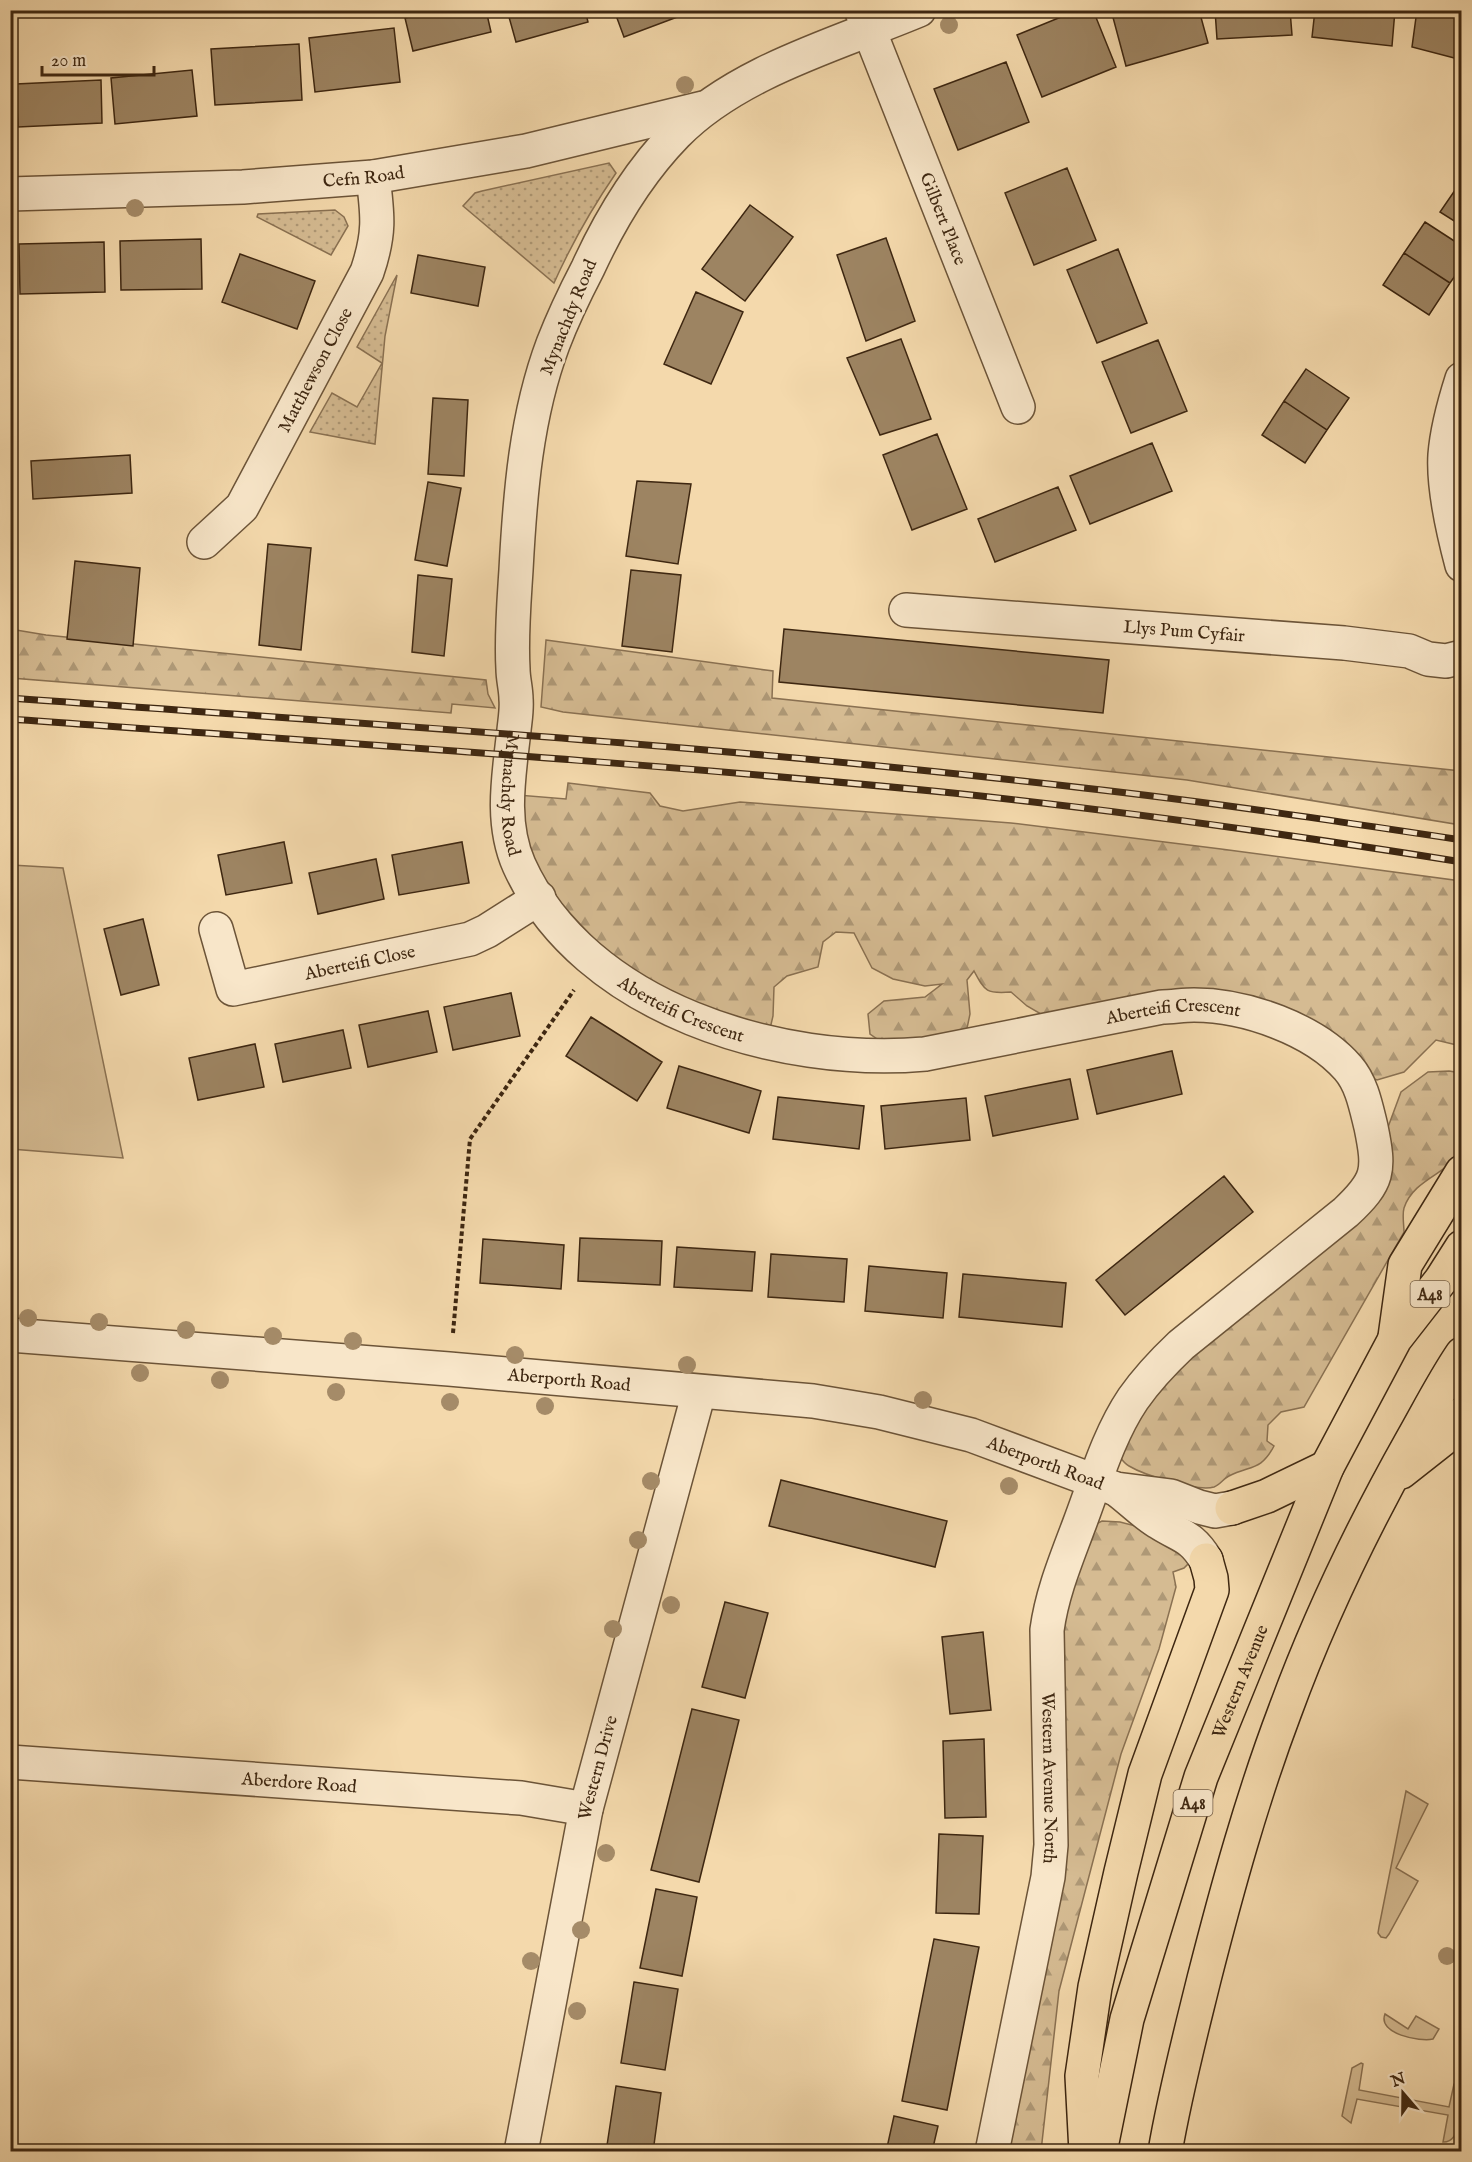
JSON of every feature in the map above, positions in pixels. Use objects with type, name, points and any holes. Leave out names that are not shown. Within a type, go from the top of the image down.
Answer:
[{"type":"highway","points":[[1395,1338],[1405,1265],[1461,1172]]},
{"type":"highway","name":"Western Avenue","points":[[1100,2151],[1127,2019],[1201,1777],[1327,1467],[1395,1338],[1441,1280],[1461,1247]]},
{"type":"highway","points":[[1165,2151],[1219,1917],[1285,1710],[1325,1612],[1388,1482],[1461,1354]]},
{"type":"highway","points":[[1388,1482],[1448,1435],[1461,1414]]},
{"type":"highway","points":[[1232,1508],[1267,1496],[1327,1467]]},
{"type":"highway","points":[[1086,2151],[1082,2076],[1095,1987],[1120,1872],[1145,1774],[1212,1590],[1206,1560]]},
{"type":"street","name":"Mynachdy Road","points":[[539,898],[519,865],[512,843],[506,800],[517,701],[513,668],[518,519],[524,462],[533,413],[552,346],[600,243],[653,160],[678,132],[709,106],[740,86],[866,21],[919,10]]},
{"type":"street","name":"Gilbert Place","points":[[866,21],[1018,407]]},
{"type":"street","name":"Cefn Road","points":[[10,194],[243,187],[373,177],[526,151],[709,106]]},
{"type":"street","name":"Matthewson Close","points":[[204,542],[242,507],[363,282],[375,250],[378,226],[373,177]]},
{"type":"street","points":[[1461,379],[1450,417],[1444,458],[1450,512],[1461,565]]},
{"type":"street","name":"Llys Pum Cyfair","points":[[906,610],[1344,643],[1409,651],[1428,659],[1446,661],[1461,657]]},
{"type":"street","name":"Aberteifi Close","points":[[216,928],[233,989],[470,939],[539,898]]},
{"type":"street","name":"Aberteifi Crescent","points":[[539,898],[555,921],[578,945],[622,981],[651,1000],[717,1029],[753,1040],[833,1053],[870,1056],[925,1054],[1162,1007],[1196,1005],[1234,1010],[1266,1018],[1298,1030],[1330,1051],[1349,1069],[1362,1090],[1374,1142],[1377,1158],[1372,1184],[1365,1195],[1346,1212],[1190,1338],[1158,1367],[1132,1401],[1109,1446],[1106,1484]]},
{"type":"street","name":"Aberporth Road","points":[[10,1335],[449,1369],[813,1401],[879,1412],[971,1435],[1106,1484],[1171,1496],[1215,1511],[1232,1508]]},
{"type":"street","name":"Western Drive","points":[[520,2151],[586,1809],[699,1392]]},
{"type":"street","name":"Aberporth Road","points":[[1106,1484],[1158,1522],[1186,1536],[1198,1547],[1206,1560]]},
{"type":"street","name":"Western Avenue North","points":[[992,2151],[1048,1877],[1051,1825],[1047,1630],[1051,1604],[1106,1484]]},
{"type":"street","name":"Aberdore Road","points":[[10,1762],[521,1798],[586,1809]]},
{"type":"path","points":[[449,1369],[470,1139],[578,984]]},
{"type":"green space","points":[[609,163],[616,173],[582,227],[554,283],[463,206],[475,193]]},
{"type":"green space","points":[[335,210],[344,217],[348,226],[331,255],[257,217],[258,214]]},
{"type":"green space","points":[[397,275],[385,336],[375,444],[310,432],[332,393],[357,407],[382,363],[357,347]]},
{"type":"green space","points":[[10,629],[46,635],[486,680],[488,694],[495,708],[452,704],[451,713],[11,678]]},
{"type":"green space","points":[[546,640],[773,671],[772,698],[1461,771],[1461,825],[1187,780],[563,712],[541,707]]},
{"type":"green space","points":[[568,783],[650,793],[660,806],[683,811],[740,802],[1011,823],[1461,881],[1461,1046],[1436,1040],[1404,1072],[1377,1080],[1361,1074],[1291,1018],[1046,1017],[1027,1006],[1011,992],[997,993],[988,990],[974,971],[967,980],[970,1014],[966,1033],[886,1045],[870,1034],[868,1014],[884,1001],[925,997],[942,984],[925,986],[893,979],[872,968],[854,933],[836,932],[823,942],[818,967],[787,976],[774,987],[773,1016],[769,1033],[757,1035],[622,969],[541,882],[520,827],[518,795],[566,799]]},
{"type":"green space","points":[[11,865],[63,868],[123,1158],[11,1149]]},
{"type":"green space","points":[[1428,1072],[1461,1073],[1461,1153],[1408,1198],[1403,1211],[1404,1232],[1304,1407],[1281,1412],[1268,1425],[1267,1441],[1274,1446],[1265,1460],[1225,1478],[1214,1487],[1206,1488],[1171,1482],[1136,1470],[1126,1464],[1119,1456],[1154,1388],[1354,1219],[1401,1092]]},
{"type":"green space","points":[[1102,1521],[1120,1522],[1155,1531],[1190,1562],[1184,1568],[1173,1572],[1176,1587],[1159,1649],[1121,1754],[1059,1991],[1041,2151],[996,2152],[1040,1941],[1051,1680],[1084,1530]]},
{"type":"green space","points":[[1406,1791],[1428,1804],[1396,1868],[1418,1881],[1386,1938],[1381,1937],[1378,1933]]},
{"type":"green space","points":[[1385,2014],[1408,2029],[1416,2016],[1439,2029],[1433,2039],[1410,2038],[1387,2027],[1384,2021]]},
{"type":"green space","points":[[1363,2064],[1359,2090],[1449,2107],[1454,2084],[1461,2085],[1460,2120],[1454,2136],[1443,2142],[1448,2115],[1357,2099],[1351,2123],[1342,2116],[1352,2068]]},
{"type":"building","points":[[438,10],[486,10],[491,32],[413,51],[405,18]]},
{"type":"building","points":[[507,10],[585,10],[588,22],[516,42]]},
{"type":"building","points":[[614,10],[696,10],[624,37]]},
{"type":"building","points":[[1078,10],[1093,10],[1116,67],[1042,97],[1017,35]]},
{"type":"building","points":[[1111,10],[1199,10],[1208,43],[1126,66]]},
{"type":"building","points":[[1215,10],[1290,10],[1292,35],[1217,39]]},
{"type":"building","points":[[1315,10],[1395,10],[1392,46],[1312,37]]},
{"type":"building","points":[[1417,10],[1462,10],[1462,60],[1412,47]]},
{"type":"building","points":[[394,28],[400,82],[315,92],[309,38]]},
{"type":"building","points":[[299,44],[302,100],[215,105],[211,49]]},
{"type":"building","points":[[1006,62],[1029,122],[958,150],[934,89]]},
{"type":"building","points":[[192,70],[197,116],[115,124],[111,78]]},
{"type":"building","points":[[101,80],[102,123],[18,127],[16,84]]},
{"type":"building","points":[[1067,168],[1096,240],[1034,265],[1005,193]]},
{"type":"building","points":[[1462,180],[1462,226],[1440,212]]},
{"type":"building","points":[[750,205],[793,237],[745,301],[702,269]]},
{"type":"building","points":[[1425,222],[1462,246],[1462,266],[1450,283],[1404,253]]},
{"type":"building","points":[[886,238],[915,321],[866,341],[837,255]]},
{"type":"building","points":[[201,239],[202,289],[121,290],[120,241]]},
{"type":"building","points":[[104,242],[105,292],[20,294],[19,244]]},
{"type":"building","points":[[1118,249],[1147,323],[1097,343],[1067,270]]},
{"type":"building","points":[[1404,253],[1450,283],[1429,315],[1383,285]]},
{"type":"building","points":[[240,254],[315,281],[297,329],[222,302]]},
{"type":"building","points":[[418,255],[485,267],[478,306],[411,293]]},
{"type":"building","points":[[696,292],[743,312],[711,384],[664,364]]},
{"type":"building","points":[[901,339],[931,419],[880,435],[847,358]]},
{"type":"building","points":[[1158,340],[1187,411],[1131,433],[1102,362]]},
{"type":"building","points":[[1306,369],[1349,398],[1327,430],[1284,401]]},
{"type":"building","points":[[433,398],[468,400],[464,476],[428,474]]},
{"type":"building","points":[[1284,401],[1327,430],[1305,463],[1262,435]]},
{"type":"building","points":[[937,434],[967,509],[912,530],[883,455]]},
{"type":"building","points":[[1152,443],[1172,491],[1090,524],[1070,476]]},
{"type":"building","points":[[130,455],[132,493],[33,499],[31,461]]},
{"type":"building","points":[[637,481],[691,484],[678,564],[626,556]]},
{"type":"building","points":[[428,482],[461,488],[447,566],[415,560]]},
{"type":"building","points":[[1058,487],[1076,530],[995,562],[978,519]]},
{"type":"building","points":[[268,544],[311,548],[301,650],[259,645]]},
{"type":"building","points":[[75,561],[140,568],[133,646],[67,639]]},
{"type":"building","points":[[631,570],[681,575],[672,652],[622,646]]},
{"type":"building","points":[[418,575],[452,579],[444,656],[412,652]]},
{"type":"building","points":[[784,629],[1109,660],[1103,713],[779,682]]},
{"type":"building","points":[[284,842],[292,883],[226,895],[218,855]]},
{"type":"building","points":[[462,842],[469,883],[399,895],[392,855]]},
{"type":"building","points":[[376,859],[384,899],[318,914],[309,873]]},
{"type":"building","points":[[143,919],[159,985],[121,995],[104,929]]},
{"type":"building","points":[[511,993],[520,1036],[453,1050],[444,1007]]},
{"type":"building","points":[[428,1011],[437,1052],[368,1067],[359,1025]]},
{"type":"building","points":[[591,1017],[662,1062],[637,1101],[566,1056]]},
{"type":"building","points":[[343,1030],[351,1068],[283,1082],[275,1044]]},
{"type":"building","points":[[255,1044],[264,1087],[198,1100],[189,1058]]},
{"type":"building","points":[[1172,1051],[1182,1094],[1097,1114],[1087,1070]]},
{"type":"building","points":[[679,1066],[761,1091],[749,1133],[667,1108]]},
{"type":"building","points":[[1070,1079],[1078,1119],[993,1136],[985,1096]]},
{"type":"building","points":[[778,1097],[864,1106],[859,1149],[773,1139]]},
{"type":"building","points":[[966,1098],[970,1140],[885,1149],[881,1106]]},
{"type":"building","points":[[1224,1176],[1253,1212],[1125,1315],[1096,1280]]},
{"type":"building","points":[[580,1238],[662,1241],[660,1285],[578,1281]]},
{"type":"building","points":[[483,1239],[564,1245],[561,1289],[480,1283]]},
{"type":"building","points":[[677,1247],[755,1252],[752,1291],[674,1287]]},
{"type":"building","points":[[771,1254],[847,1259],[844,1302],[768,1297]]},
{"type":"building","points":[[869,1266],[947,1273],[943,1318],[865,1311]]},
{"type":"building","points":[[963,1274],[1066,1283],[1062,1327],[959,1317]]},
{"type":"building","points":[[781,1480],[947,1521],[935,1567],[769,1526]]},
{"type":"building","points":[[725,1602],[768,1613],[745,1698],[702,1687]]},
{"type":"building","points":[[983,1632],[991,1710],[950,1714],[942,1637]]},
{"type":"building","points":[[692,1709],[739,1720],[699,1882],[651,1870]]},
{"type":"building","points":[[984,1739],[986,1817],[945,1818],[943,1741]]},
{"type":"building","points":[[939,1834],[983,1836],[979,1914],[936,1913]]},
{"type":"building","points":[[656,1889],[697,1897],[682,1976],[640,1968]]},
{"type":"building","points":[[934,1939],[979,1947],[947,2110],[902,2101]]},
{"type":"building","points":[[634,1982],[678,1989],[665,2070],[621,2063]]},
{"type":"building","points":[[616,2086],[661,2093],[653,2152],[606,2152]]},
{"type":"building","points":[[894,2116],[938,2126],[932,2152],[886,2152]]},
{"type":"railway","points":[[10,698],[547,737],[950,773],[1131,793],[1462,840]]},
{"type":"railway","points":[[10,719],[600,762],[953,793],[1208,824],[1462,862]]}]
